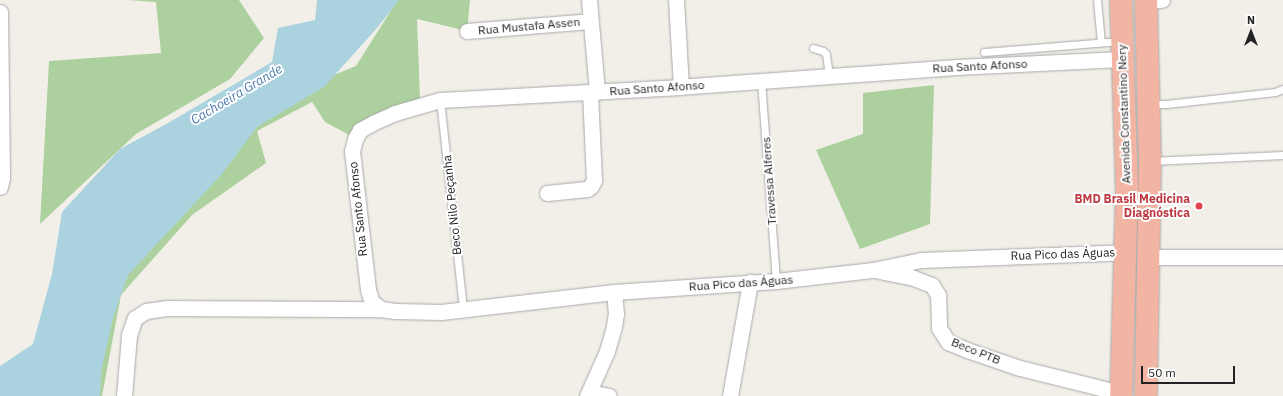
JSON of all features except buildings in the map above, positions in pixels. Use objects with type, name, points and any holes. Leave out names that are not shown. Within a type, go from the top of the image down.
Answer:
[{"type":"highway","name":"Avenida Constantino Nery","points":[[1121,0],[1114,47],[1127,187],[1121,395]]},
{"type":"highway","name":"Avenida Constantino Nery","points":[[1146,396],[1151,0]]},
{"type":"street","points":[[547,193],[587,189],[591,186],[594,180],[593,92],[589,0]]},
{"type":"street","points":[[676,0],[681,87]]},
{"type":"street","points":[[0,12],[1,183]]},
{"type":"street","name":"Rua Mustafa Assen","points":[[467,31],[590,21]]},
{"type":"street","name":"Rua Santo Afonso","points":[[381,309],[372,302],[368,290],[352,151],[355,139],[360,130],[395,113],[440,100],[681,87],[957,67],[1114,47]]},
{"type":"street","name":"Rua Pico das Águas","points":[[124,396],[129,335],[135,318],[146,312],[168,308],[381,309],[395,311],[441,312],[614,292],[776,281],[873,270],[921,260],[1125,252]]},
{"type":"street","points":[[1147,257],[1283,257]]},
{"type":"street","name":"Beco PTB","points":[[873,270],[911,277],[932,286],[938,295],[937,321],[939,328],[948,342],[1020,368],[1121,395]]},
{"type":"street","points":[[730,396],[750,282]]},
{"type":"street","points":[[609,396],[588,394],[607,351],[614,326],[616,314],[614,292]]},
{"type":"lane","points":[[984,52],[1114,47],[1097,0]]},
{"type":"lane","points":[[813,48],[823,51],[826,54],[829,76]]},
{"type":"lane","name":"Travessa Alferes","points":[[761,81],[776,281]]},
{"type":"lane","points":[[1149,104],[1166,104],[1275,92],[1283,89]]},
{"type":"lane","name":"Beco Nilo Peçanha","points":[[440,100],[463,310]]},
{"type":"lane","points":[[1150,161],[1283,155]]},
{"type":"green space","points":[[127,0],[239,0],[264,38],[230,79],[136,134],[40,224],[49,61],[161,53],[156,2]]},
{"type":"green space","points":[[394,0],[470,0],[467,31],[417,19],[420,98],[351,136],[325,122],[312,102],[257,131],[266,163],[192,215],[121,295],[102,396],[59,396],[76,282],[254,107],[356,66],[390,12]]},
{"type":"green space","points":[[934,85],[930,224],[860,249],[816,150],[863,134],[863,93]]},
{"type":"water","name":"Cachoeira Grande","points":[[317,0],[399,0],[377,28],[324,87],[257,127],[222,174],[128,275],[113,318],[101,372],[100,396],[0,396],[0,366],[33,344],[52,274],[62,212],[120,149],[168,123],[272,62],[278,28],[315,20]]},
{"type":"place","name":"BMD Brasil Medicina Diagnóstica","points":[[1199,206]]}]
